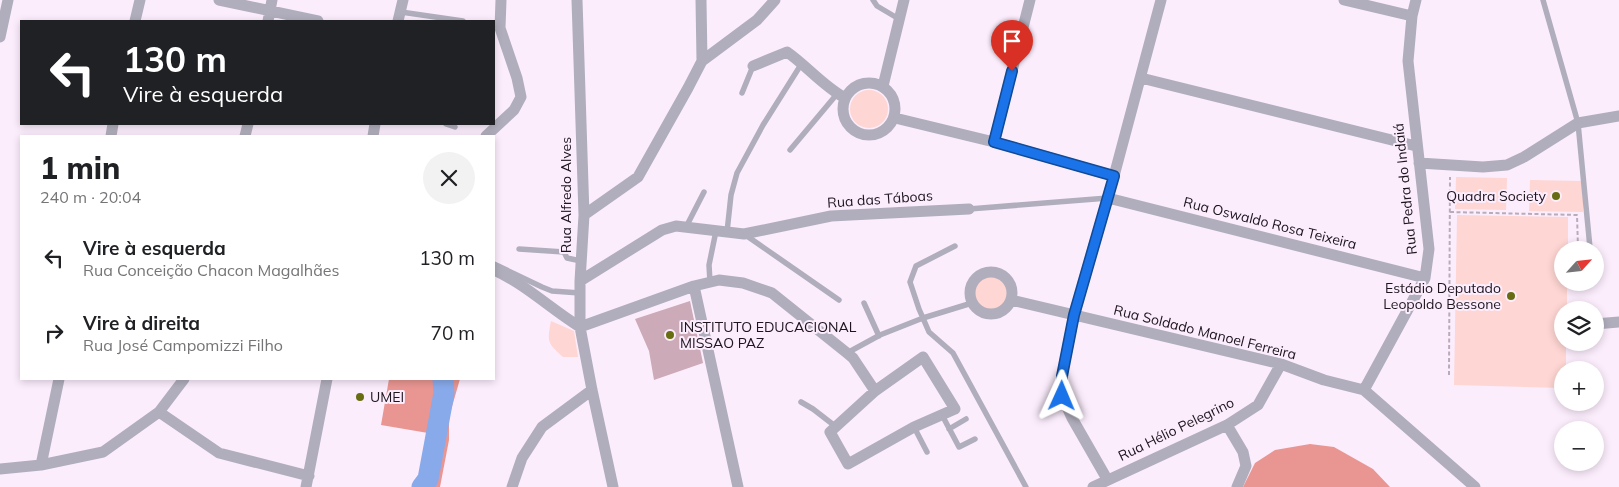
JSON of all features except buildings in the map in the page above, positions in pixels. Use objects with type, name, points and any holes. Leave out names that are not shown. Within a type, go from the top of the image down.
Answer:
[{"type":"street","points":[[0,37],[8,0]]},
{"type":"street","points":[[135,20],[140,0]]},
{"type":"street","points":[[219,0],[313,20]]},
{"type":"street","points":[[399,17],[403,0]]},
{"type":"street","points":[[487,135],[514,110],[521,97],[517,78],[500,28],[501,0]]},
{"type":"street","name":"Rua Alfredo Alves","points":[[577,0],[584,215],[580,281],[580,328],[613,487]]},
{"type":"street","points":[[701,0],[702,61]]},
{"type":"street","points":[[584,215],[638,177],[702,61],[757,20],[775,0]]},
{"type":"street","points":[[883,86],[904,0]]},
{"type":"street","points":[[994,142],[1030,0]]},
{"type":"street","points":[[1107,479],[1072,418],[1062,396],[1062,376],[1074,315],[1108,198],[1161,0]]},
{"type":"street","points":[[1344,0],[1412,16]]},
{"type":"street","name":"Rua Pedra do Indaiá","points":[[1364,390],[1425,278],[1429,249],[1420,163],[1416,146],[1408,60],[1412,16],[1416,0]]},
{"type":"street","points":[[752,66],[787,52],[841,96],[846,123],[852,130],[860,134],[868,136],[877,135],[890,125],[894,118],[896,109],[894,100],[890,92],[883,86],[874,83],[857,85],[841,96]]},
{"type":"street","points":[[1141,78],[1416,146]]},
{"type":"street","points":[[1420,163],[1483,167],[1506,165],[1524,157],[1578,122],[1619,116]]},
{"type":"street","points":[[894,118],[994,142],[1114,176]]},
{"type":"street","name":"Rua Oswaldo Rosa Teixeira","points":[[1108,198],[1425,278]]},
{"type":"street","name":"Rua das Táboas","points":[[580,281],[662,230],[676,226],[744,234],[831,216],[969,209]]},
{"type":"street","points":[[495,271],[538,296],[559,314],[580,328],[694,286],[719,280],[742,283],[772,293],[847,353],[853,358],[875,391]]},
{"type":"street","points":[[989,272],[1002,275],[1008,280],[1011,286],[1011,300],[1002,311],[996,314],[982,313],[972,303],[970,289],[976,277],[989,272]]},
{"type":"street","points":[[694,286],[738,487]]},
{"type":"street","name":"Rua Soldado Manoel Ferreira","points":[[1011,300],[1281,364],[1324,380],[1364,390],[1475,487]]},
{"type":"street","points":[[1604,323],[1619,322]]},
{"type":"street","points":[[923,357],[955,409],[942,415],[914,427],[848,464],[830,432],[875,391],[923,357]]},
{"type":"street","name":"Rua Hélio Pelegrino","points":[[1093,487],[1227,425],[1258,404],[1281,364]]},
{"type":"street","points":[[41,466],[59,380]]},
{"type":"street","points":[[0,469],[41,466],[103,452],[159,412],[183,380]]},
{"type":"street","points":[[159,412],[219,452],[307,482],[327,380]]},
{"type":"street","points":[[512,487],[522,458],[542,427],[592,390]]},
{"type":"street","points":[[1227,425],[1243,452],[1246,466],[1236,487]]},
{"type":"lane","points":[[873,0],[877,6],[900,19]]},
{"type":"lane","points":[[1543,0],[1578,122],[1589,241]]},
{"type":"lane","points":[[399,17],[447,20]]},
{"type":"lane","points":[[710,282],[710,265],[737,172],[763,125],[802,63]]},
{"type":"lane","points":[[742,93],[752,66]]},
{"type":"lane","points":[[790,150],[841,96]]},
{"type":"lane","points":[[449,125],[455,127]]},
{"type":"lane","points":[[686,227],[704,192]]},
{"type":"lane","name":"Rua das Táboas","points":[[969,209],[1108,198]]},
{"type":"lane","points":[[744,234],[839,300]]},
{"type":"lane","points":[[955,246],[916,266],[910,282],[929,332],[953,353],[1026,487]]},
{"type":"lane","points":[[519,250],[564,252],[567,258],[581,261]]},
{"type":"lane","points":[[495,264],[542,287],[568,293],[580,293]]},
{"type":"lane","points":[[864,303],[879,336]]},
{"type":"lane","points":[[847,353],[879,336],[923,318],[972,303]]},
{"type":"lane","points":[[801,402],[814,409],[835,426]]},
{"type":"lane","points":[[942,415],[960,447],[975,439]]},
{"type":"lane","points":[[950,429],[966,419]]},
{"type":"lane","points":[[914,427],[926,452]]},
{"type":"path","points":[[1449,375],[1450,165]]},
{"type":"path","points":[[1450,212],[1577,215],[1578,241]]},
{"type":"shaded area","points":[[869,90],[882,96],[888,109],[882,122],[869,128],[856,122],[850,109],[856,96]]},
{"type":"shaded area","points":[[1456,177],[1507,178],[1506,210],[1455,209]]},
{"type":"shaded area","name":"Quadra Society","points":[[1530,180],[1583,181],[1583,212],[1529,211]]},
{"type":"shaded area","name":"Estádio Deputado Leopoldo Bessone","points":[[1457,215],[1568,217],[1568,241],[1554,241],[1554,291],[1567,291],[1567,301],[1554,301],[1554,351],[1566,351],[1566,361],[1554,361],[1554,388],[1454,385]]},
{"type":"shaded area","points":[[991,276],[1003,281],[1008,293],[1003,305],[991,310],[979,305],[974,293],[979,281]]},
{"type":"shaded area","points":[[551,321],[574,331],[578,357],[563,357],[551,345],[549,334]]},
{"type":"shaded area","points":[[389,380],[460,380],[449,417],[449,440],[440,487],[421,487],[432,436],[428,433],[381,425]]},
{"type":"shaded area","points":[[1310,444],[1334,447],[1373,469],[1390,487],[1243,487],[1255,463],[1275,450]]},
{"type":"waterway","points":[[422,487],[428,479],[444,393],[443,380]]},
{"type":"place","name":"Quadra Society","points":[[1556,196]]},
{"type":"place","name":"Estádio Deputado Leopoldo Bessone","points":[[1511,296]]},
{"type":"place","name":"INSTITUTO EDUCACIONAL MISSAO PAZ","points":[[670,335]]},
{"type":"place","name":"UMEI","points":[[360,397]]},
{"type":"route","points":[[1012,71],[994,142],[1114,176],[1074,315],[1062,376],[1062,396]]}]
